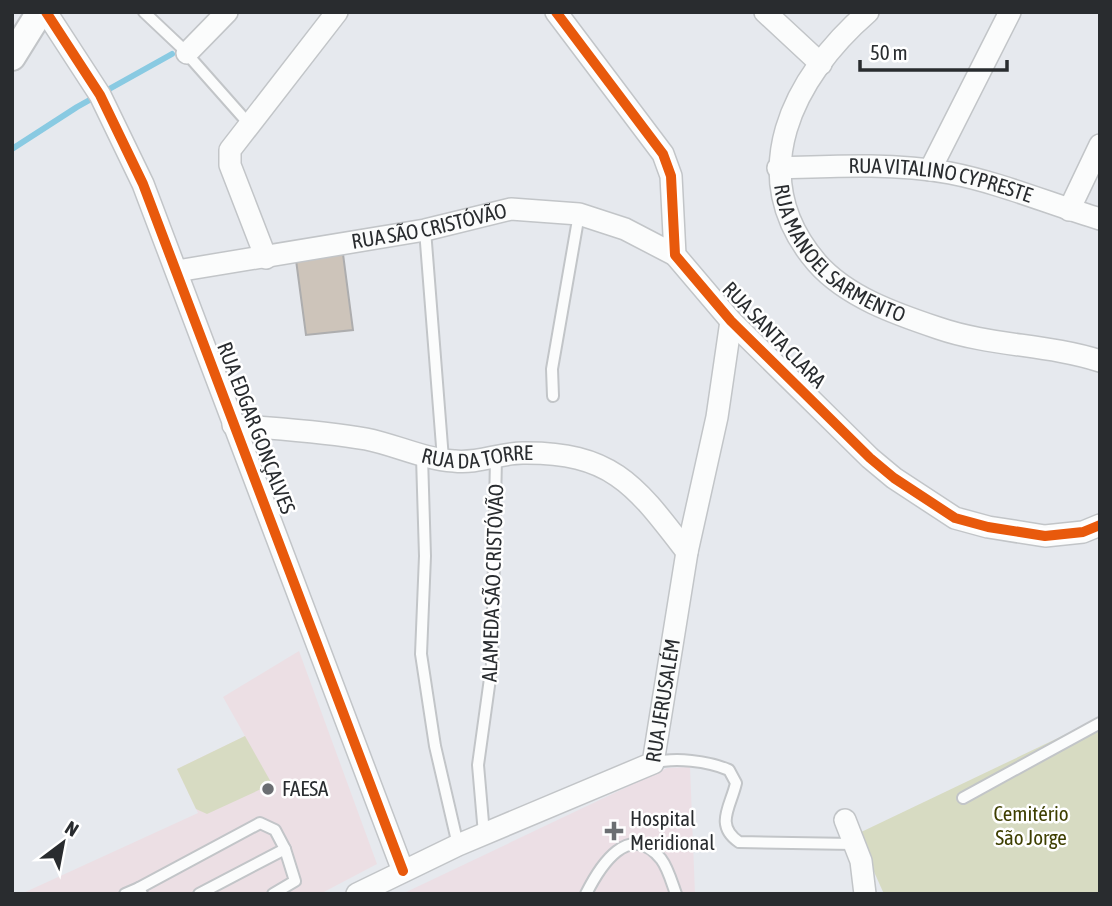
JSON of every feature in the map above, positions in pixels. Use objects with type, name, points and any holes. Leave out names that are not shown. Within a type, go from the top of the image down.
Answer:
[{"type":"street","points":[[12,57],[40,12]]},
{"type":"street","name":"RUA EDGAR GONÇALVES","points":[[46,12],[100,94],[130,153],[403,871]]},
{"type":"street","points":[[187,53],[227,12]]},
{"type":"street","points":[[266,258],[230,164],[230,150],[337,12]]},
{"type":"street","points":[[556,12],[663,154],[671,176],[675,255]]},
{"type":"street","points":[[765,12],[821,64]]},
{"type":"street","name":"RUA MANOEL SARMENTO","points":[[868,12],[821,64],[793,108],[782,137],[778,167],[787,210],[817,263],[870,302],[969,337],[1100,361]]},
{"type":"street","points":[[930,170],[1010,12]]},
{"type":"street","points":[[1069,210],[1100,145]]},
{"type":"street","name":"RUA VITALINO CYPRESTE","points":[[778,167],[857,166],[930,170],[975,179],[1100,219]]},
{"type":"street","name":"RUA SÃO CRISTÓVÃO","points":[[177,271],[425,230],[511,209],[579,214],[625,229],[675,255]]},
{"type":"street","name":"RUA SANTA CLARA","points":[[675,255],[731,321],[870,458],[894,478],[955,518],[988,527],[1045,536],[1083,532],[1100,525]]},
{"type":"street","name":"RUA JERUSALÉM","points":[[357,894],[458,845],[653,763],[687,552],[717,417],[731,321]]},
{"type":"street","name":"RUA DA TORRE","points":[[233,425],[337,434],[370,440],[432,458],[472,461],[522,453],[567,456],[608,468],[639,493],[687,552]]},
{"type":"street","points":[[845,820],[861,861],[865,894]]},
{"type":"lane","points":[[144,12],[187,53],[249,124]]},
{"type":"lane","points":[[553,396],[552,369],[579,214]]},
{"type":"lane","points":[[425,230],[432,458],[421,654],[435,746],[458,845]]},
{"type":"lane","name":"ALAMEDA SÃO CRISTÓVÃO","points":[[484,835],[478,765],[492,664],[496,457]]},
{"type":"lane","points":[[963,798],[1100,723]]},
{"type":"lane","points":[[653,763],[674,761],[715,765],[729,770],[736,783],[725,823],[727,832],[739,842],[853,844]]},
{"type":"lane","points":[[125,894],[140,891],[260,823],[275,830],[285,849],[295,881],[273,894]]},
{"type":"lane","points":[[586,894],[598,870],[618,848],[635,844],[651,849],[663,861],[676,894]]},
{"type":"lane","points":[[199,894],[285,849]]},
{"type":"shaded area","name":"FAESA","points":[[299,651],[377,864],[320,894],[21,894],[198,813],[177,769],[245,736],[223,697]]},
{"type":"shaded area","name":"Hospital Meridional","points":[[690,767],[695,894],[402,894],[667,768]]},
{"type":"green space","name":"Cemitério São Jorge","points":[[1100,718],[1100,894],[884,894],[857,834]]},
{"type":"green space","points":[[245,736],[272,784],[207,814],[196,809],[177,769]]},
{"type":"building","points":[[343,254],[353,330],[306,335],[296,260]]},
{"type":"waterway","points":[[12,149],[77,107],[172,54]]},
{"type":"cycle path","points":[[46,12],[100,95],[143,184],[403,871]]},
{"type":"cycle path","points":[[556,12],[663,154],[671,176],[675,255],[731,321],[870,458],[894,478],[955,518],[988,527],[1045,536],[1083,532],[1100,525]]},
{"type":"place","name":"FAESA","points":[[268,789]]},
{"type":"place","name":"Hospital Meridional","points":[[614,831]]}]
